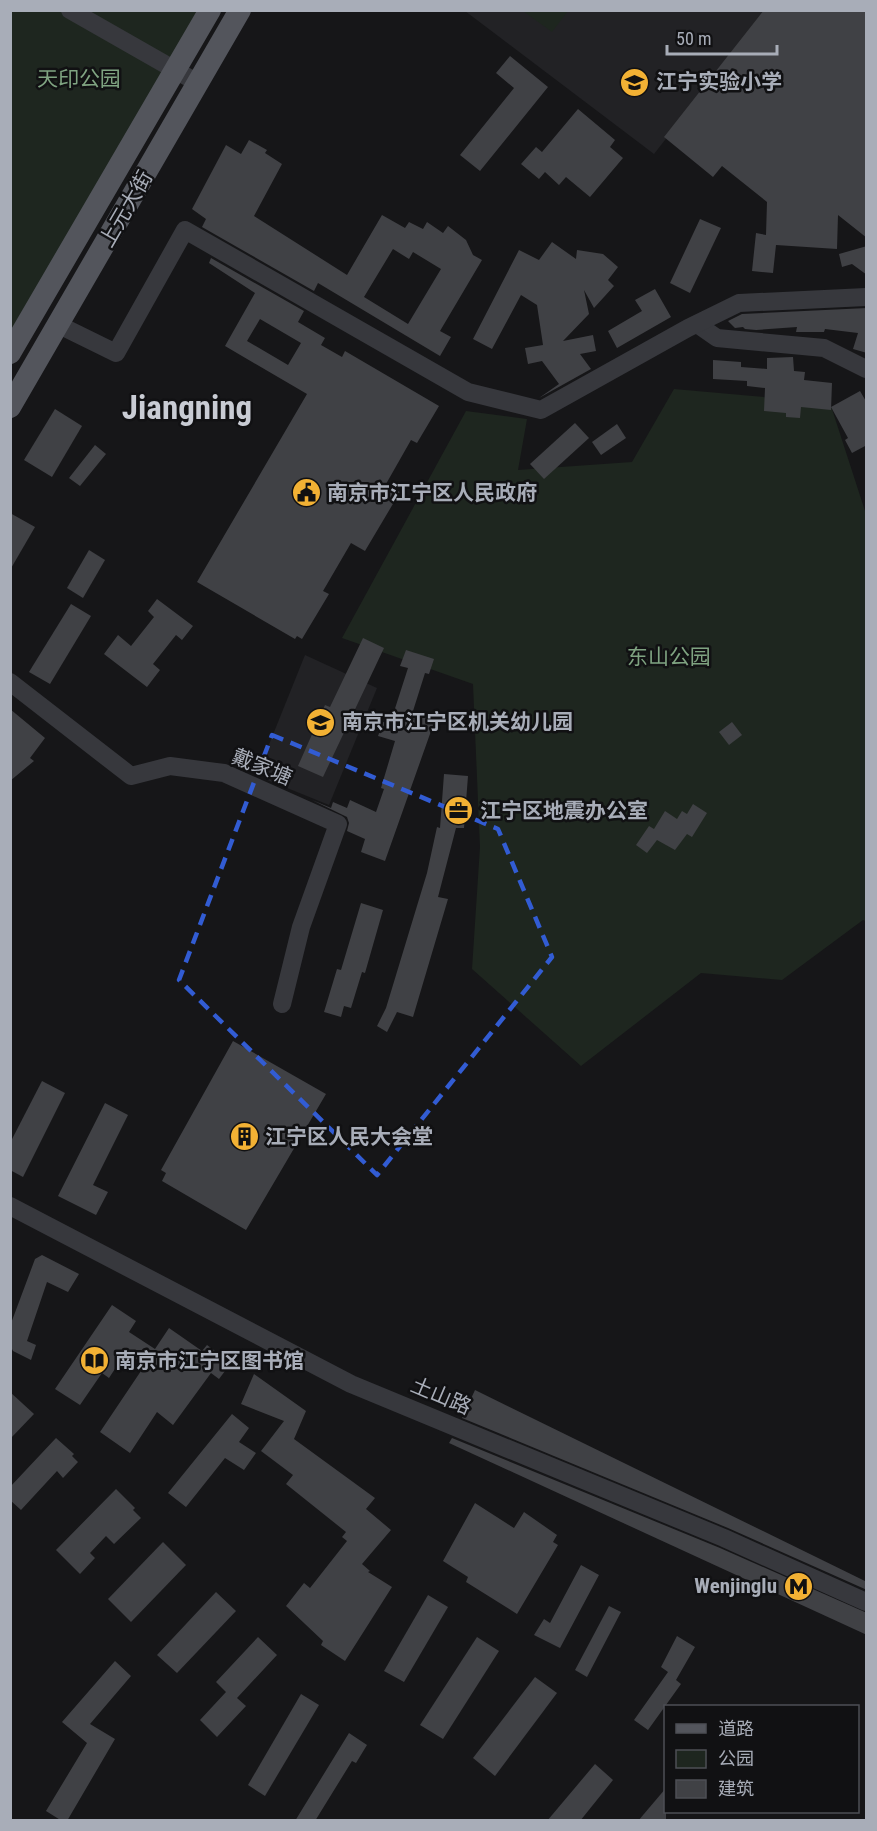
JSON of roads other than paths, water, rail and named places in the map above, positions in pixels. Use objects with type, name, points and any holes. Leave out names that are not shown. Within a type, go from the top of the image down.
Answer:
[{"type":"main road","name":"上元大街","points":[[10,353],[210,10]]},
{"type":"main road","name":"上元大街","points":[[10,407],[240,10]]},
{"type":"street","points":[[70,10],[198,83]]},
{"type":"street","points":[[59,325],[116,353],[185,230],[468,392],[541,410],[739,303],[867,297]]},
{"type":"street","points":[[697,324],[717,338],[824,348],[867,369]]},
{"type":"street","name":"戴家塘","points":[[10,682],[131,776],[170,766],[224,773],[338,824],[301,927],[282,1004]]},
{"type":"street","name":"土山路","points":[[10,1206],[351,1384],[713,1534],[867,1602]]},
{"type":"place","name":"江宁实验小学","points":[[635,82]]},
{"type":"place","name":"南京市江宁区人民政府","points":[[306,493]]},
{"type":"place","name":"南京市江宁区机关幼儿园","points":[[321,722]]},
{"type":"place","name":"江宁区地震办公室","points":[[459,811]]},
{"type":"place","name":"江宁区人民大会堂","points":[[244,1137]]},
{"type":"place","name":"南京市江宁区图书馆","points":[[94,1361]]},
{"type":"place","name":"Wenjinglu","points":[[798,1586]]},
{"type":"district","name":"Jiangning","points":[[187,407]]},
{"type":"park label","name":"天印公园","points":[[79,79]]},
{"type":"park label","name":"东山公园","points":[[669,657]]}]
